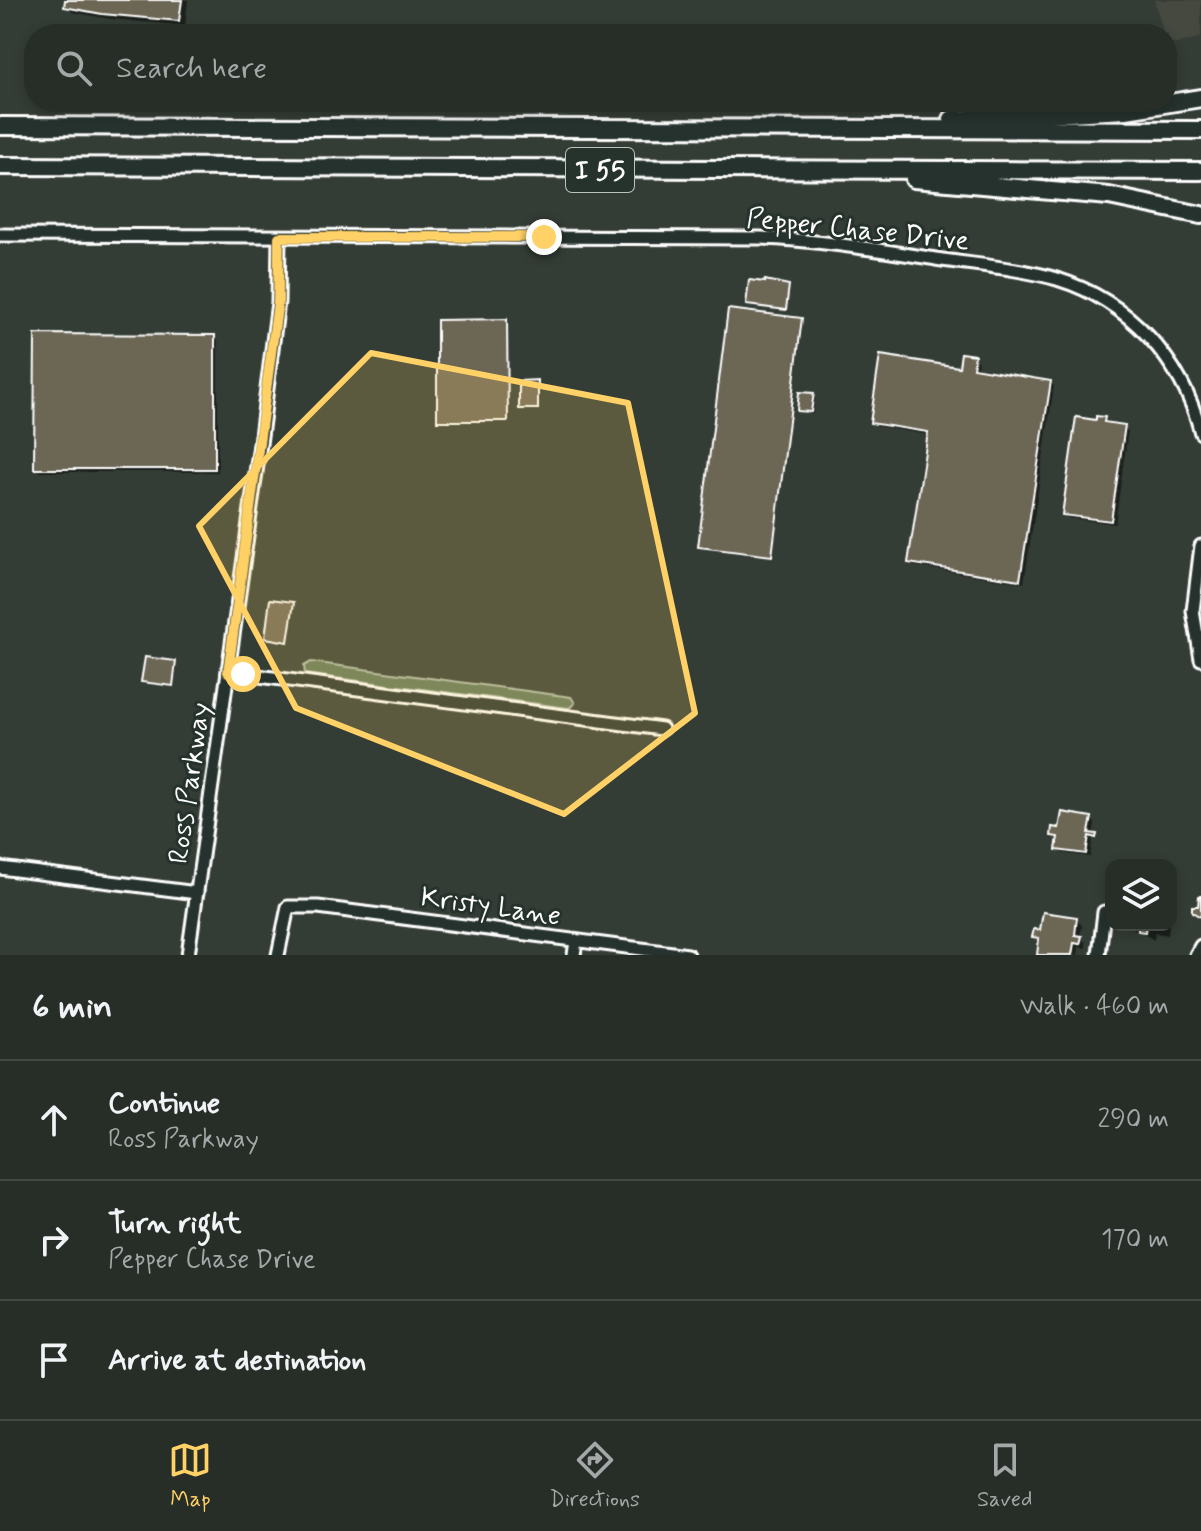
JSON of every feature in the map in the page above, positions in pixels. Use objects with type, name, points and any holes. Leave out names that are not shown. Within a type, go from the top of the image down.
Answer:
[{"type":"highway","points":[[1177,102],[1201,98]]},
{"type":"highway","points":[[650,128],[1098,112]]},
{"type":"highway","name":"I 55","points":[[0,126],[1201,130]]},
{"type":"highway","name":"I 55","points":[[0,166],[1201,171]]},
{"type":"highway","points":[[881,171],[926,182],[1109,196],[1201,215]]},
{"type":"street","name":"Pepper Chase Drive","points":[[0,235],[783,239],[1024,272],[1081,288],[1112,305],[1139,326],[1161,350],[1183,383],[1201,433]]},
{"type":"street","name":"Ross Parkway","points":[[188,955],[278,302],[279,237]]},
{"type":"street","points":[[1201,546],[1193,611],[1201,659]]},
{"type":"street","points":[[228,672],[662,729]]},
{"type":"street","points":[[0,868],[197,893]]},
{"type":"street","name":"Kristy Lane","points":[[278,955],[288,907],[318,907],[688,955]]},
{"type":"street","points":[[1099,955],[1104,912]]},
{"type":"street","points":[[574,955],[576,941]]},
{"type":"street","points":[[1196,955],[1201,946]]},
{"type":"highlighted area","points":[[371,353],[628,403],[695,713],[564,814],[296,708],[199,526]]},
{"type":"shaded area","points":[[1154,0],[1201,0],[1201,37],[1177,44],[1177,24],[1161,24]]},
{"type":"green space","points":[[311,662],[571,697],[575,703],[569,708],[305,674],[304,666]]},
{"type":"building","points":[[65,0],[182,0],[179,21],[64,7]]},
{"type":"building","points":[[749,280],[789,285],[786,310],[746,305]]},
{"type":"building","points":[[728,309],[802,318],[772,556],[698,547]]},
{"type":"building","points":[[507,319],[508,421],[437,421],[437,320]]},
{"type":"building","points":[[35,334],[215,335],[215,469],[34,469]]},
{"type":"building","points":[[961,353],[975,355],[973,368],[1051,381],[1020,580],[908,563],[928,432],[870,423],[880,355],[959,367]]},
{"type":"building","points":[[538,380],[538,409],[519,409],[519,381]]},
{"type":"building","points":[[799,392],[814,393],[811,412],[797,411]]},
{"type":"building","points":[[1096,416],[1105,417],[1104,422],[1125,425],[1111,521],[1062,515],[1076,417],[1096,420]]},
{"type":"building","points":[[270,599],[294,602],[288,642],[265,638]]},
{"type":"building","points":[[145,657],[176,661],[173,686],[141,682]]},
{"type":"building","points":[[1062,812],[1092,817],[1089,833],[1097,834],[1096,838],[1089,836],[1086,854],[1056,850],[1058,837],[1051,836],[1052,827],[1059,828]]},
{"type":"building","points":[[1199,896],[1201,917],[1192,912],[1192,906],[1198,906]]},
{"type":"building","points":[[1043,912],[1077,917],[1075,935],[1082,936],[1080,944],[1074,943],[1072,955],[1037,955],[1039,938],[1032,937],[1034,929],[1040,930]]},
{"type":"route","points":[[243,674],[228,672],[278,302],[279,237],[544,237]]}]
